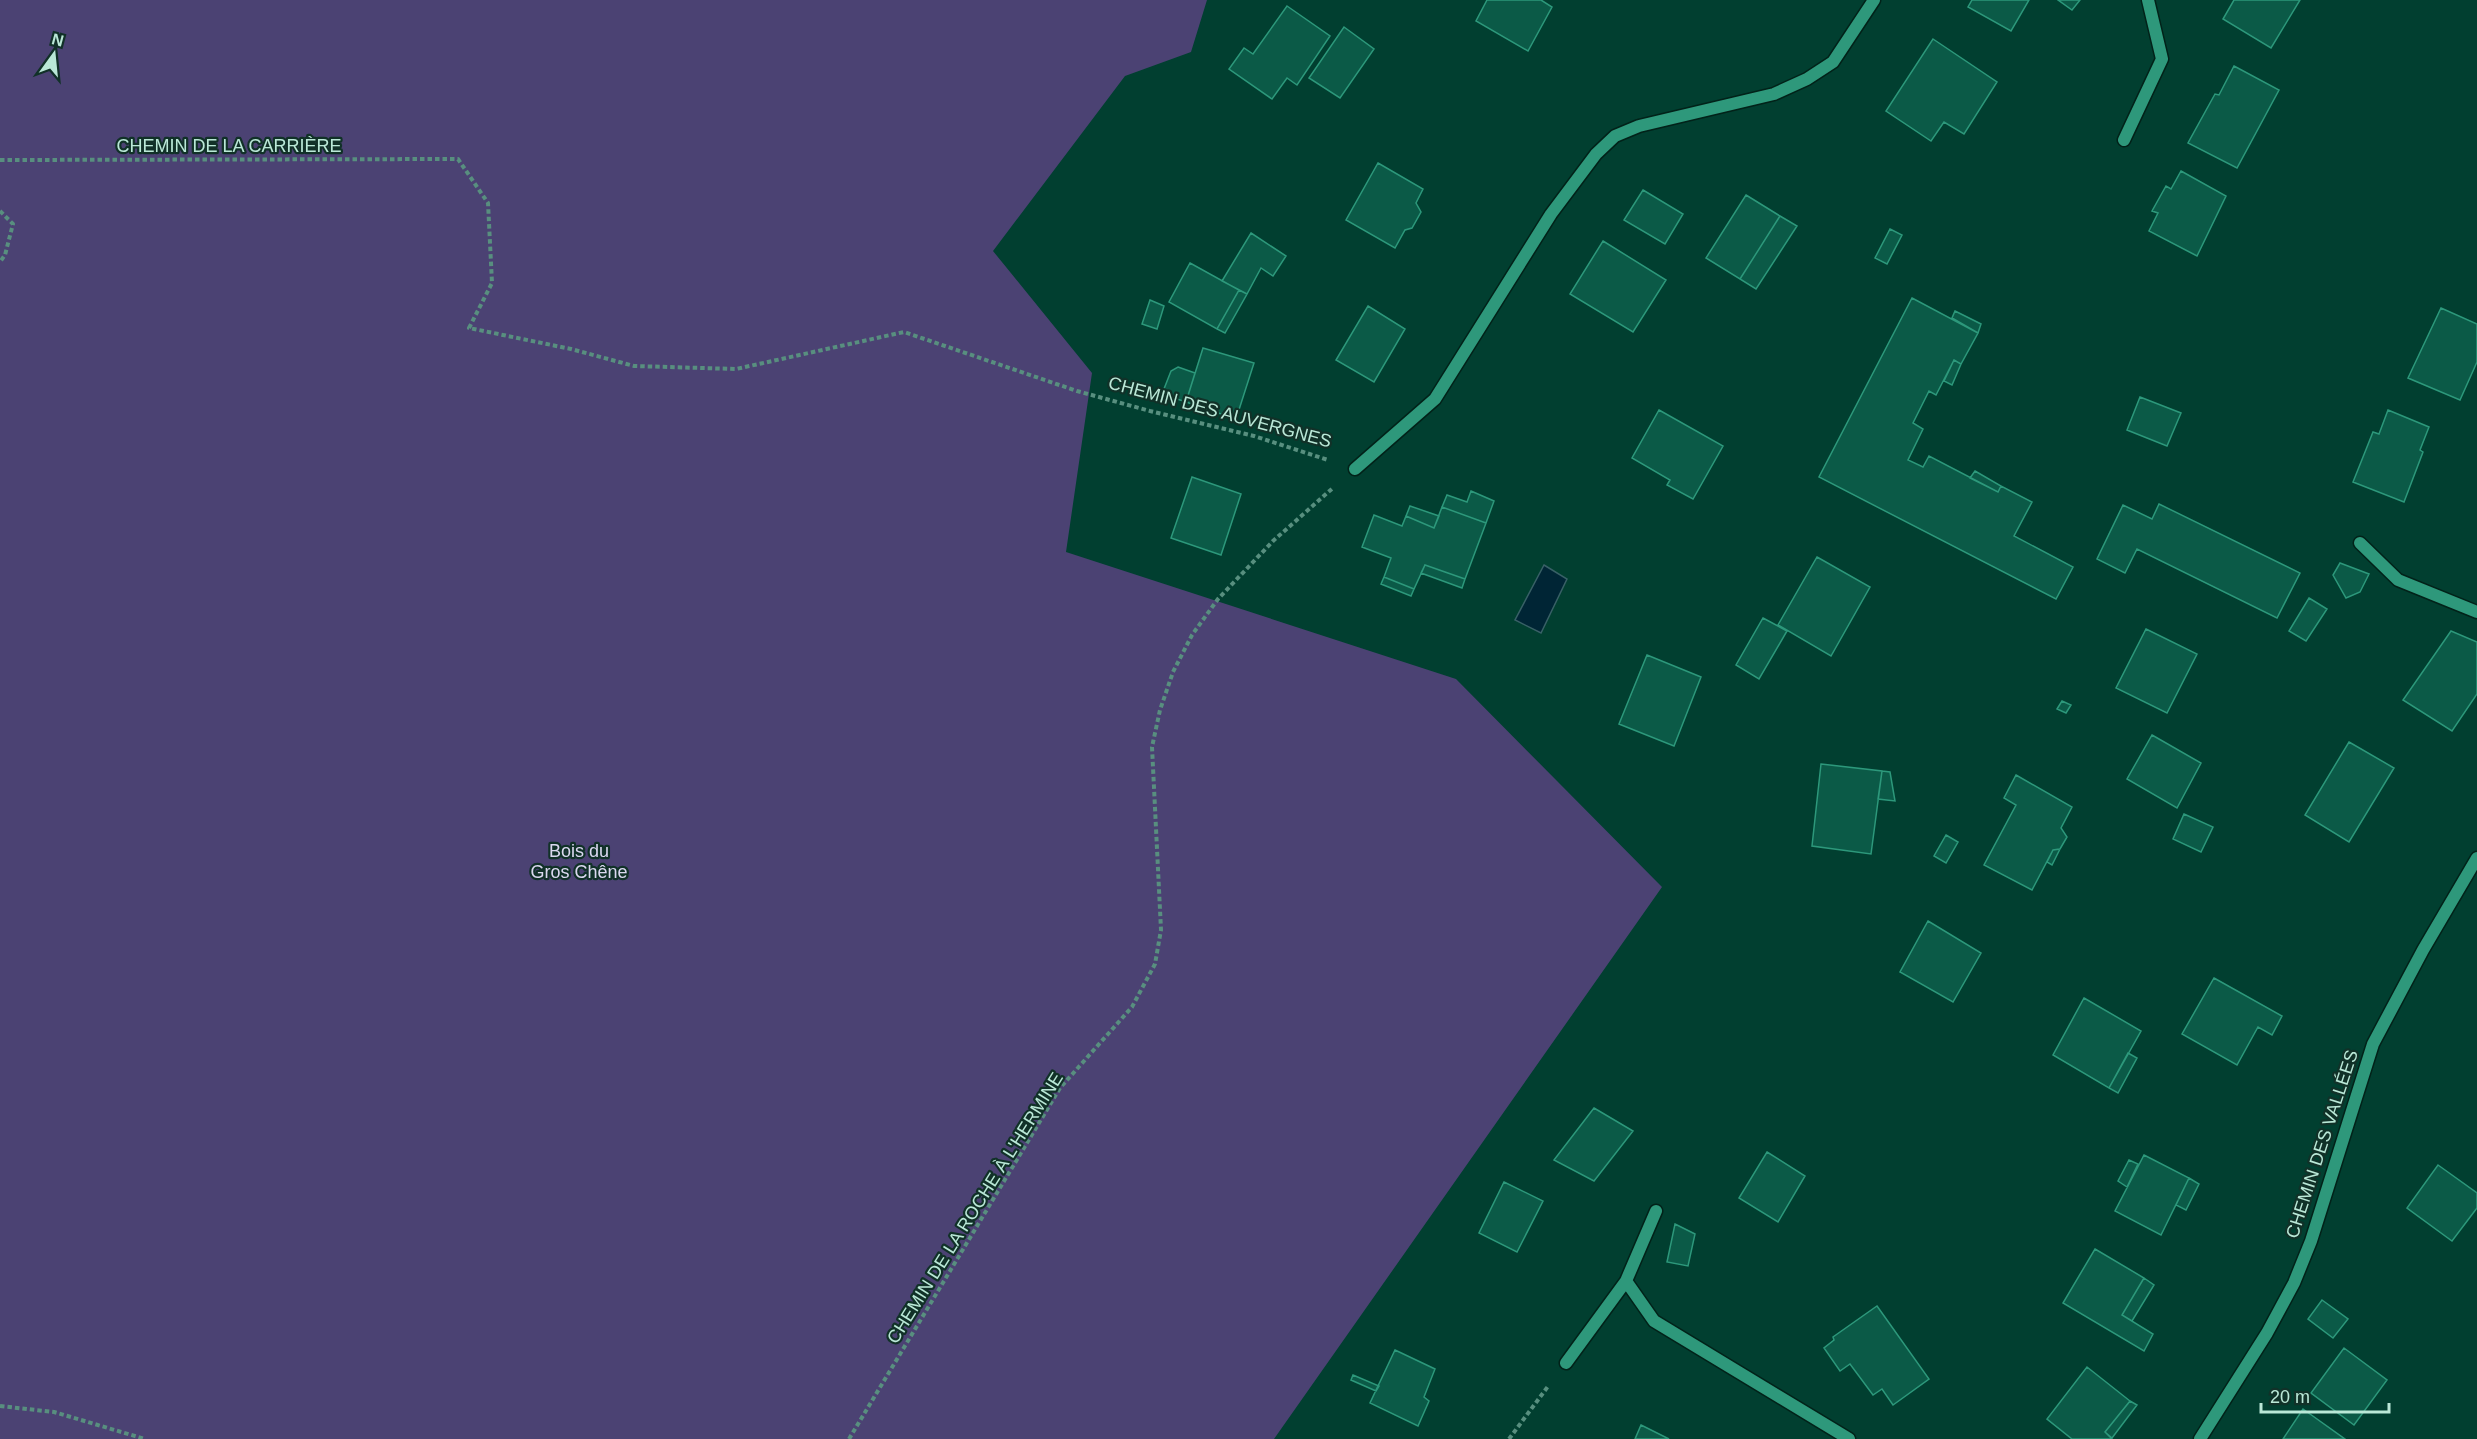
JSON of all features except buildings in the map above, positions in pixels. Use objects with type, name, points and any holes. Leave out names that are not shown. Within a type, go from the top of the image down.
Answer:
[{"type":"street","points":[[1355,469],[1435,399],[1551,214],[1596,154],[1615,136],[1639,126],[1774,94],[1807,79],[1833,62],[1874,0]]},
{"type":"street","points":[[2124,140],[2162,59],[2148,0]]},
{"type":"street","points":[[2360,543],[2398,580],[2477,612]]},
{"type":"street","name":"CHEMIN DES VALLÉES","points":[[2199,1439],[2267,1333],[2294,1283],[2311,1241],[2373,1044],[2423,950],[2477,858]]},
{"type":"street","points":[[1566,1363],[1626,1281],[1656,1211]]},
{"type":"street","points":[[1626,1281],[1654,1321],[1849,1439]]},
{"type":"path","name":"CHEMIN DE LA CARRIÈRE","points":[[0,160],[458,159],[488,203],[492,283],[469,328]]},
{"type":"path","points":[[0,211],[12,224],[5,255],[0,262]]},
{"type":"path","name":"CHEMIN DES AUVERGNES","points":[[469,328],[571,349],[634,366],[736,369],[904,332],[1077,391],[1254,436],[1355,469]]},
{"type":"path","name":"CHEMIN DE LA ROCHE À L'HERMINE","points":[[849,1439],[1060,1088],[1132,1008],[1155,964],[1161,930],[1152,747],[1160,710],[1173,672],[1192,635],[1218,599],[1273,541],[1355,469]]},
{"type":"path","points":[[1509,1439],[1566,1363]]},
{"type":"path","points":[[0,1406],[54,1412],[145,1439]]},
{"type":"green space","name":"Bois du Gros Chêne","points":[[0,0],[1207,0],[1191,52],[1125,76],[993,251],[1092,373],[1066,552],[1456,679],[1662,887],[1274,1439],[0,1439]]},
{"type":"water","points":[[1544,565],[1567,579],[1541,633],[1515,620]]}]
